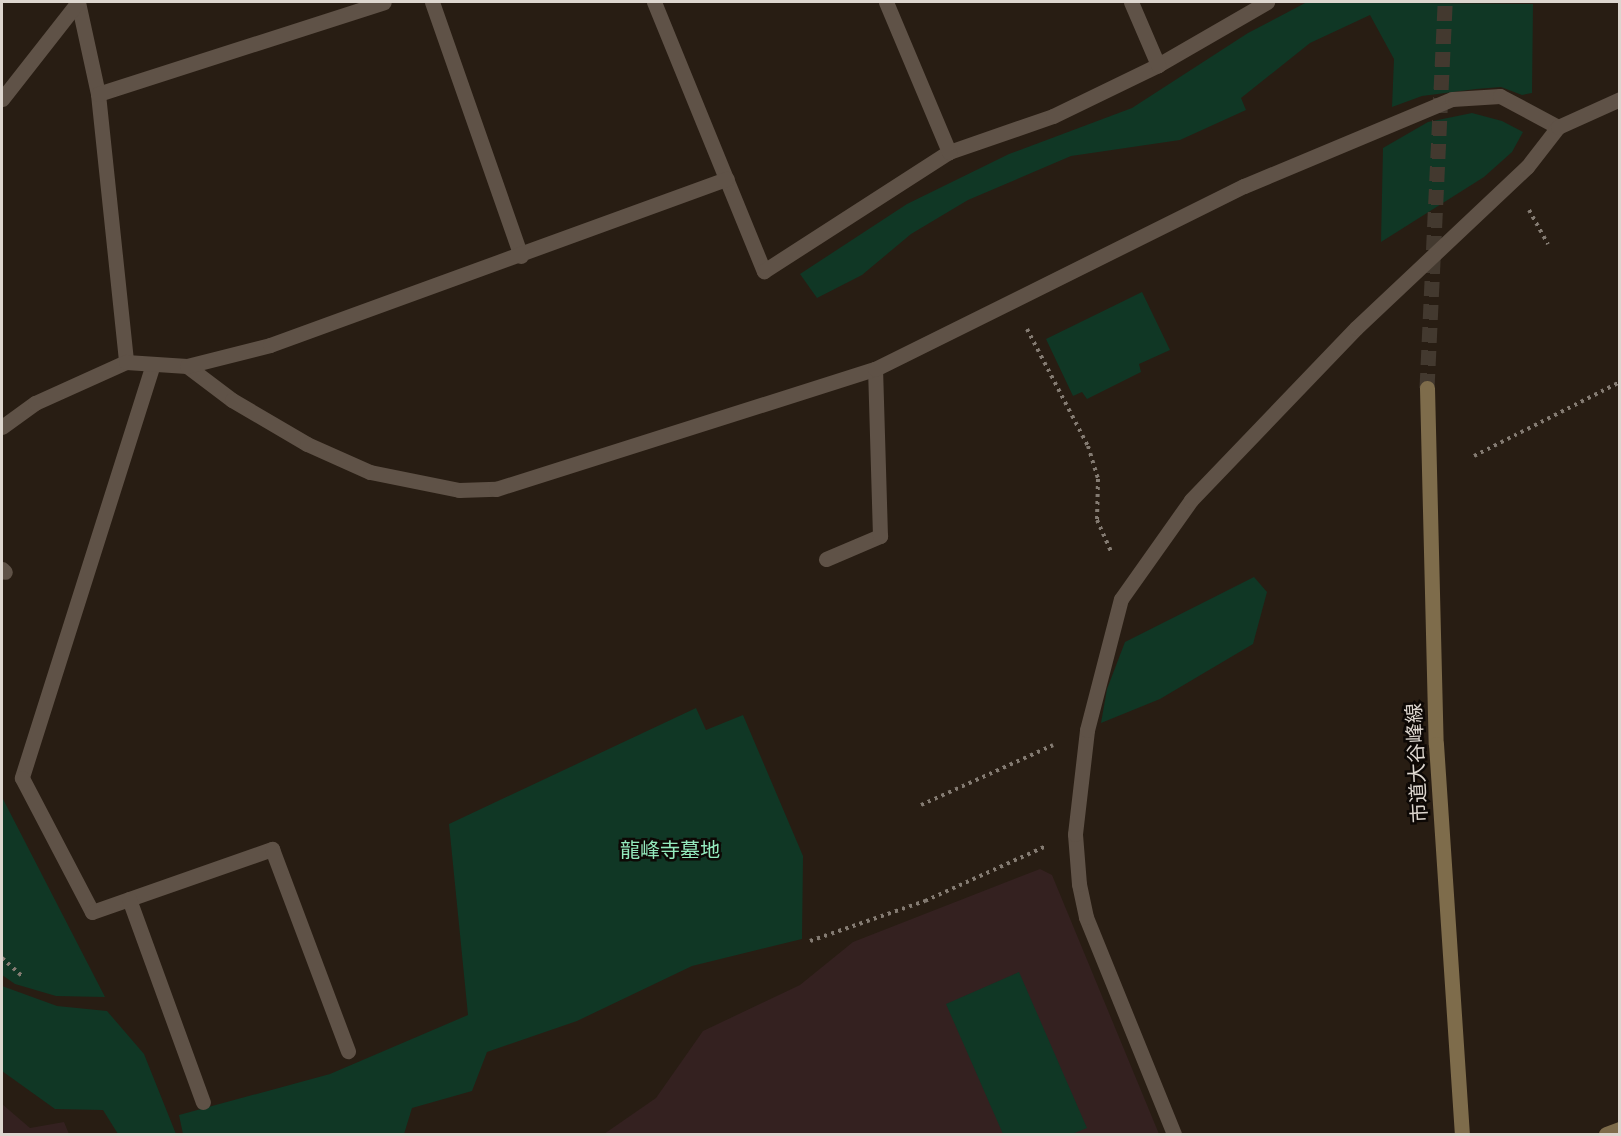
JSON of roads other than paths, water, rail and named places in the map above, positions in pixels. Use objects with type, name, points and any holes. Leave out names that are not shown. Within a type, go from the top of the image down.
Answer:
[{"type":"street","points":[[78,2],[98,94],[126,362]]},
{"type":"street","points":[[2,99],[78,2]]},
{"type":"street","points":[[98,94],[384,2]]},
{"type":"street","points":[[432,2],[521,256]]},
{"type":"street","points":[[654,2],[764,271],[949,152],[1053,116],[1158,65],[1268,2]]},
{"type":"street","points":[[886,2],[949,152]]},
{"type":"street","points":[[1131,2],[1158,65]]},
{"type":"street","points":[[187,366],[232,400],[317,449],[390,478],[475,492],[496,489],[876,369],[1244,186],[1452,99],[1500,96],[1558,127]]},
{"type":"street","points":[[1174,1134],[1086,917],[1075,834],[1087,730],[1106,643],[1120,599],[1191,500],[1356,328],[1527,167],[1558,127],[1620,99]]},
{"type":"street","points":[[2,427],[35,403],[126,362],[187,366],[270,345],[521,256],[727,179]]},
{"type":"street","points":[[153,364],[22,778],[92,912],[272,849],[348,1051]]},
{"type":"street","points":[[826,559],[880,536],[876,369]]},
{"type":"street","name":"市道大谷峰線","points":[[1427,388],[1436,744],[1462,1134]]},
{"type":"street","points":[[129,899],[203,1102]]},
{"type":"street","points":[[1606,1134],[1620,1129]]},
{"type":"tunnel","points":[[1427,388],[1445,2]]},
{"type":"park label","name":"龍峰寺墓地","points":[[670,850]]}]
